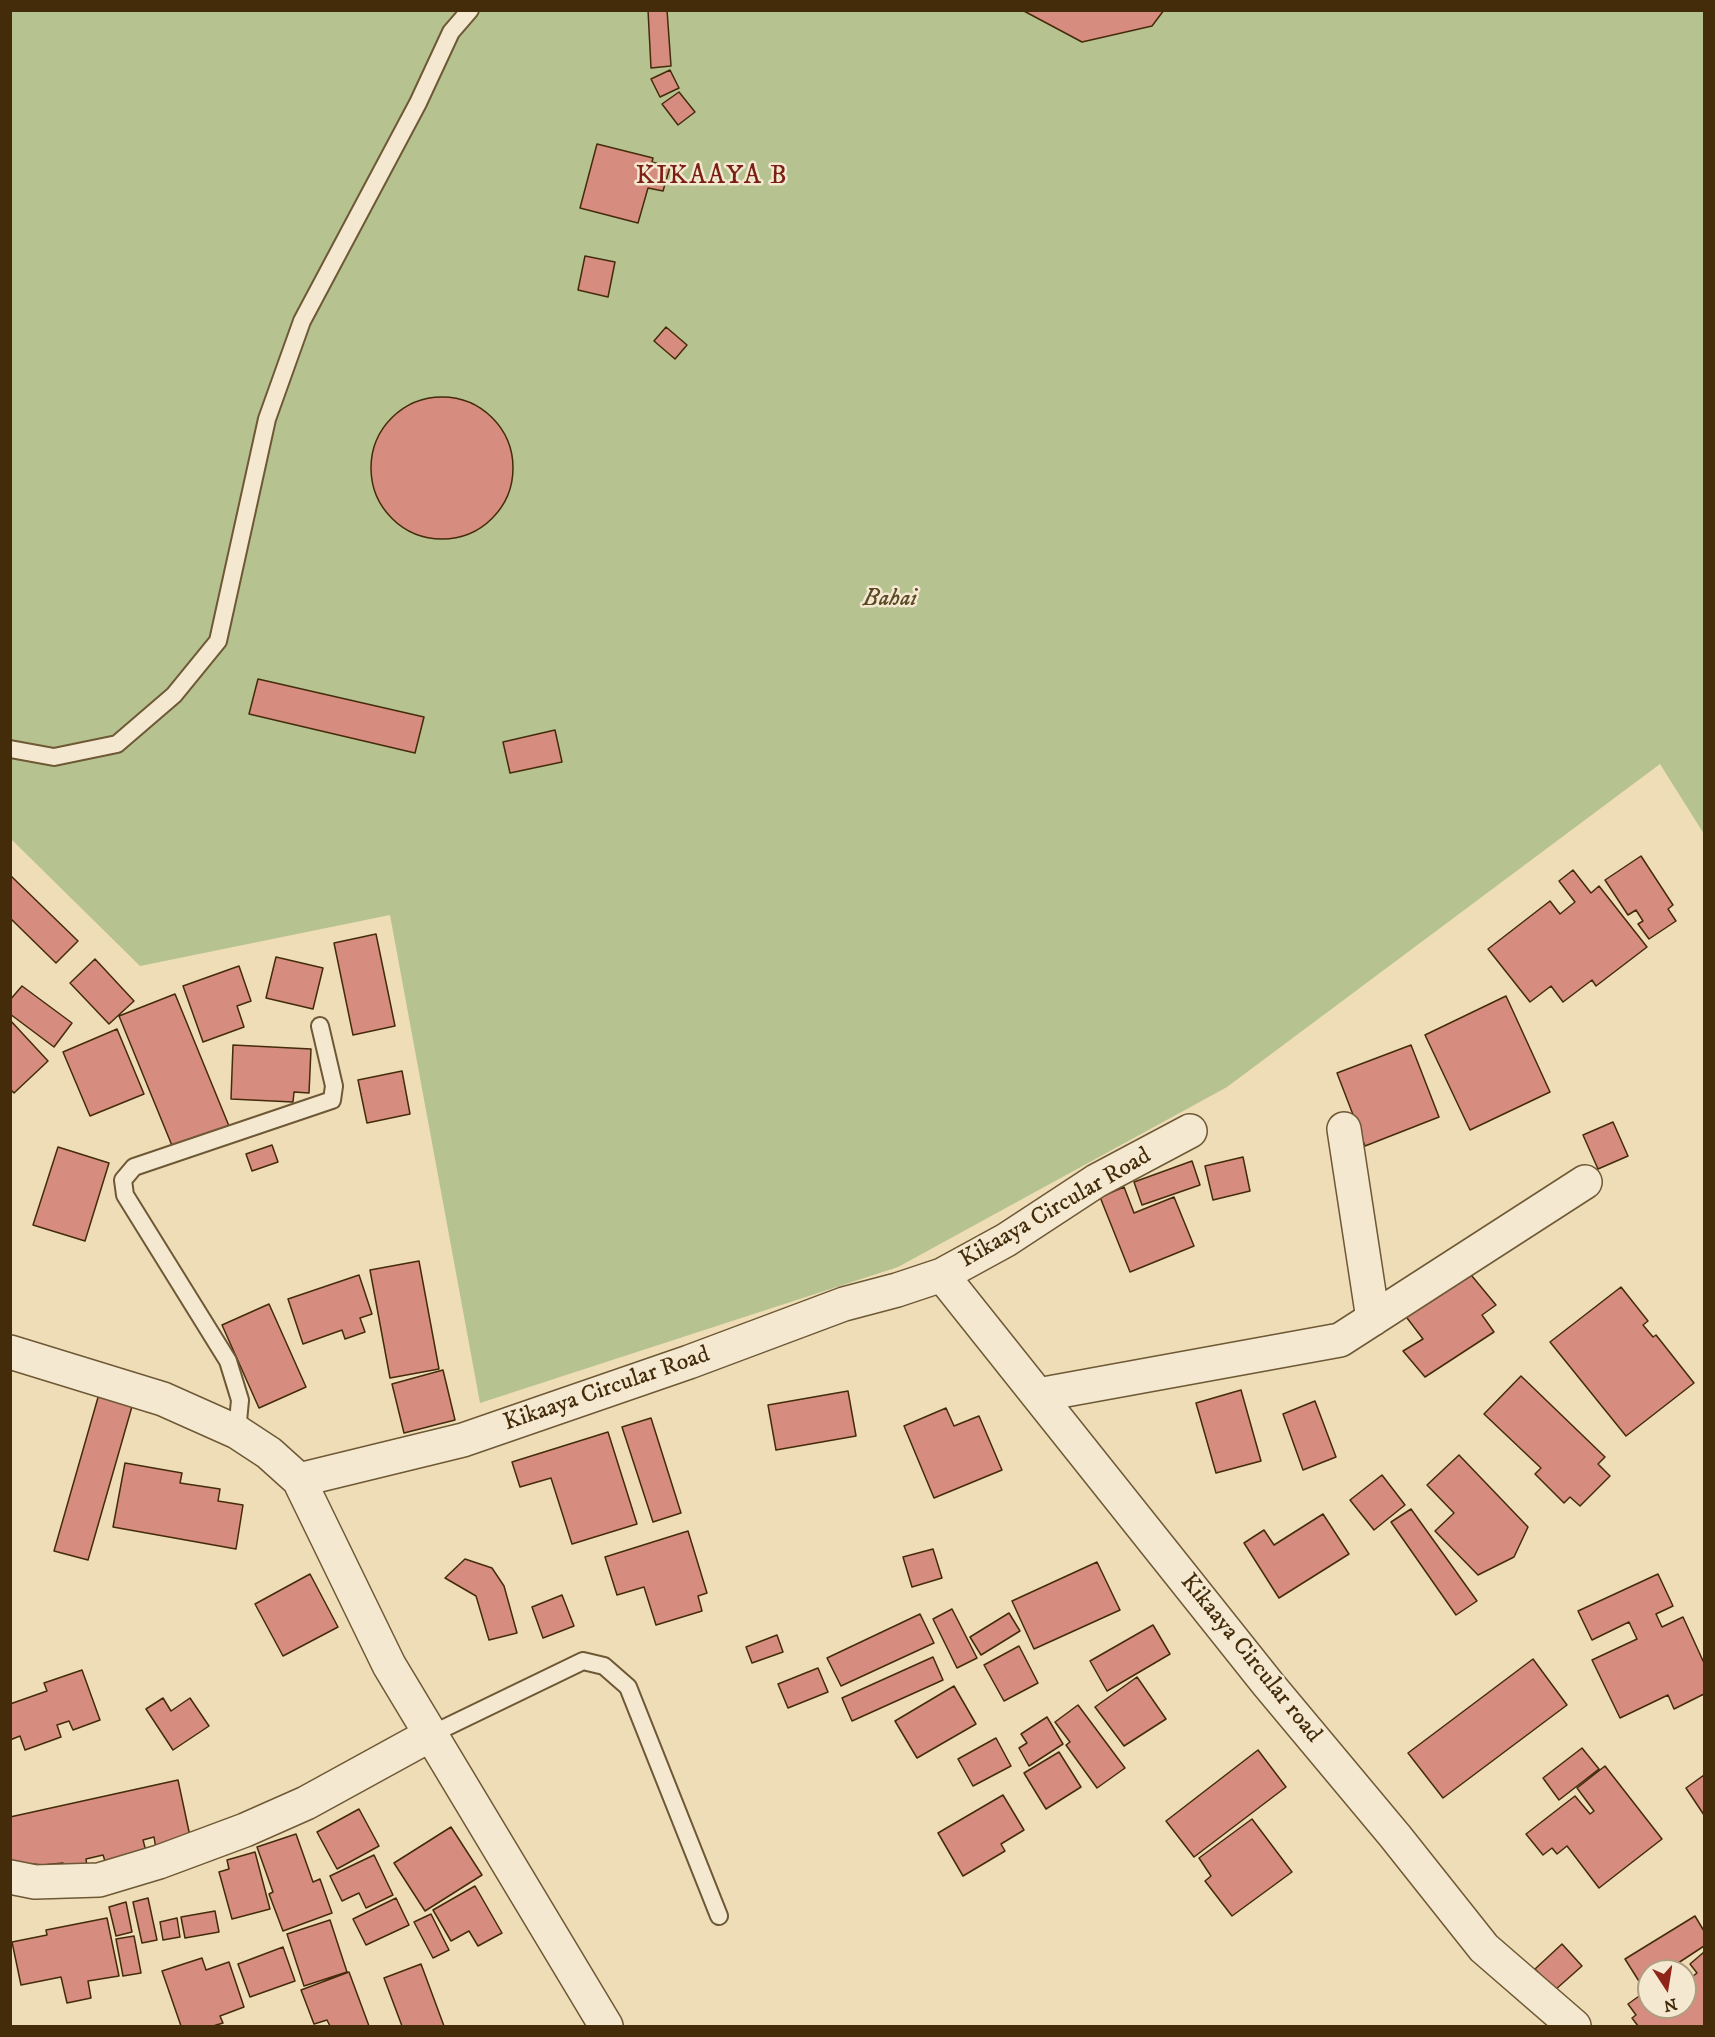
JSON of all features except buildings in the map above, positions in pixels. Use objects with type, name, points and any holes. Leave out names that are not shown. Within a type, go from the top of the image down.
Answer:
[{"type":"street","points":[[1344,1129],[1373,1318]]},
{"type":"street","name":"Kikaaya Circular Road","points":[[299,1480],[463,1440],[679,1365],[844,1304],[942,1275],[1006,1240],[1096,1181],[1191,1131]]},
{"type":"street","points":[[1038,1395],[1340,1340],[1585,1182]]},
{"type":"street","name":"Kikaaya Circular road","points":[[942,1275],[1268,1684],[1395,1836],[1484,1948],[1574,2026]]},
{"type":"street","points":[[10,1352],[163,1399],[237,1432],[269,1453],[299,1480],[389,1665],[606,2026]]},
{"type":"street","points":[[10,1877],[35,1882],[99,1880],[159,1862],[245,1830],[306,1803],[430,1735]]},
{"type":"lane","points":[[10,749],[54,757],[117,744],[174,695],[218,641],[267,419],[302,321],[418,103],[451,32],[470,10]]},
{"type":"lane","points":[[237,1432],[240,1400],[228,1361],[125,1196],[123,1180],[134,1167],[332,1100],[334,1086],[320,1026]]},
{"type":"lane","points":[[430,1735],[583,1661],[604,1666],[628,1687],[719,1916]]},
{"type":"green space","name":"Bahai","points":[[10,11],[1704,11],[1704,834],[1660,764],[1227,1087],[898,1267],[480,1403],[390,915],[140,966],[11,839]]},
{"type":"district","name":"KIKAAYA B","points":[[712,177]]}]
